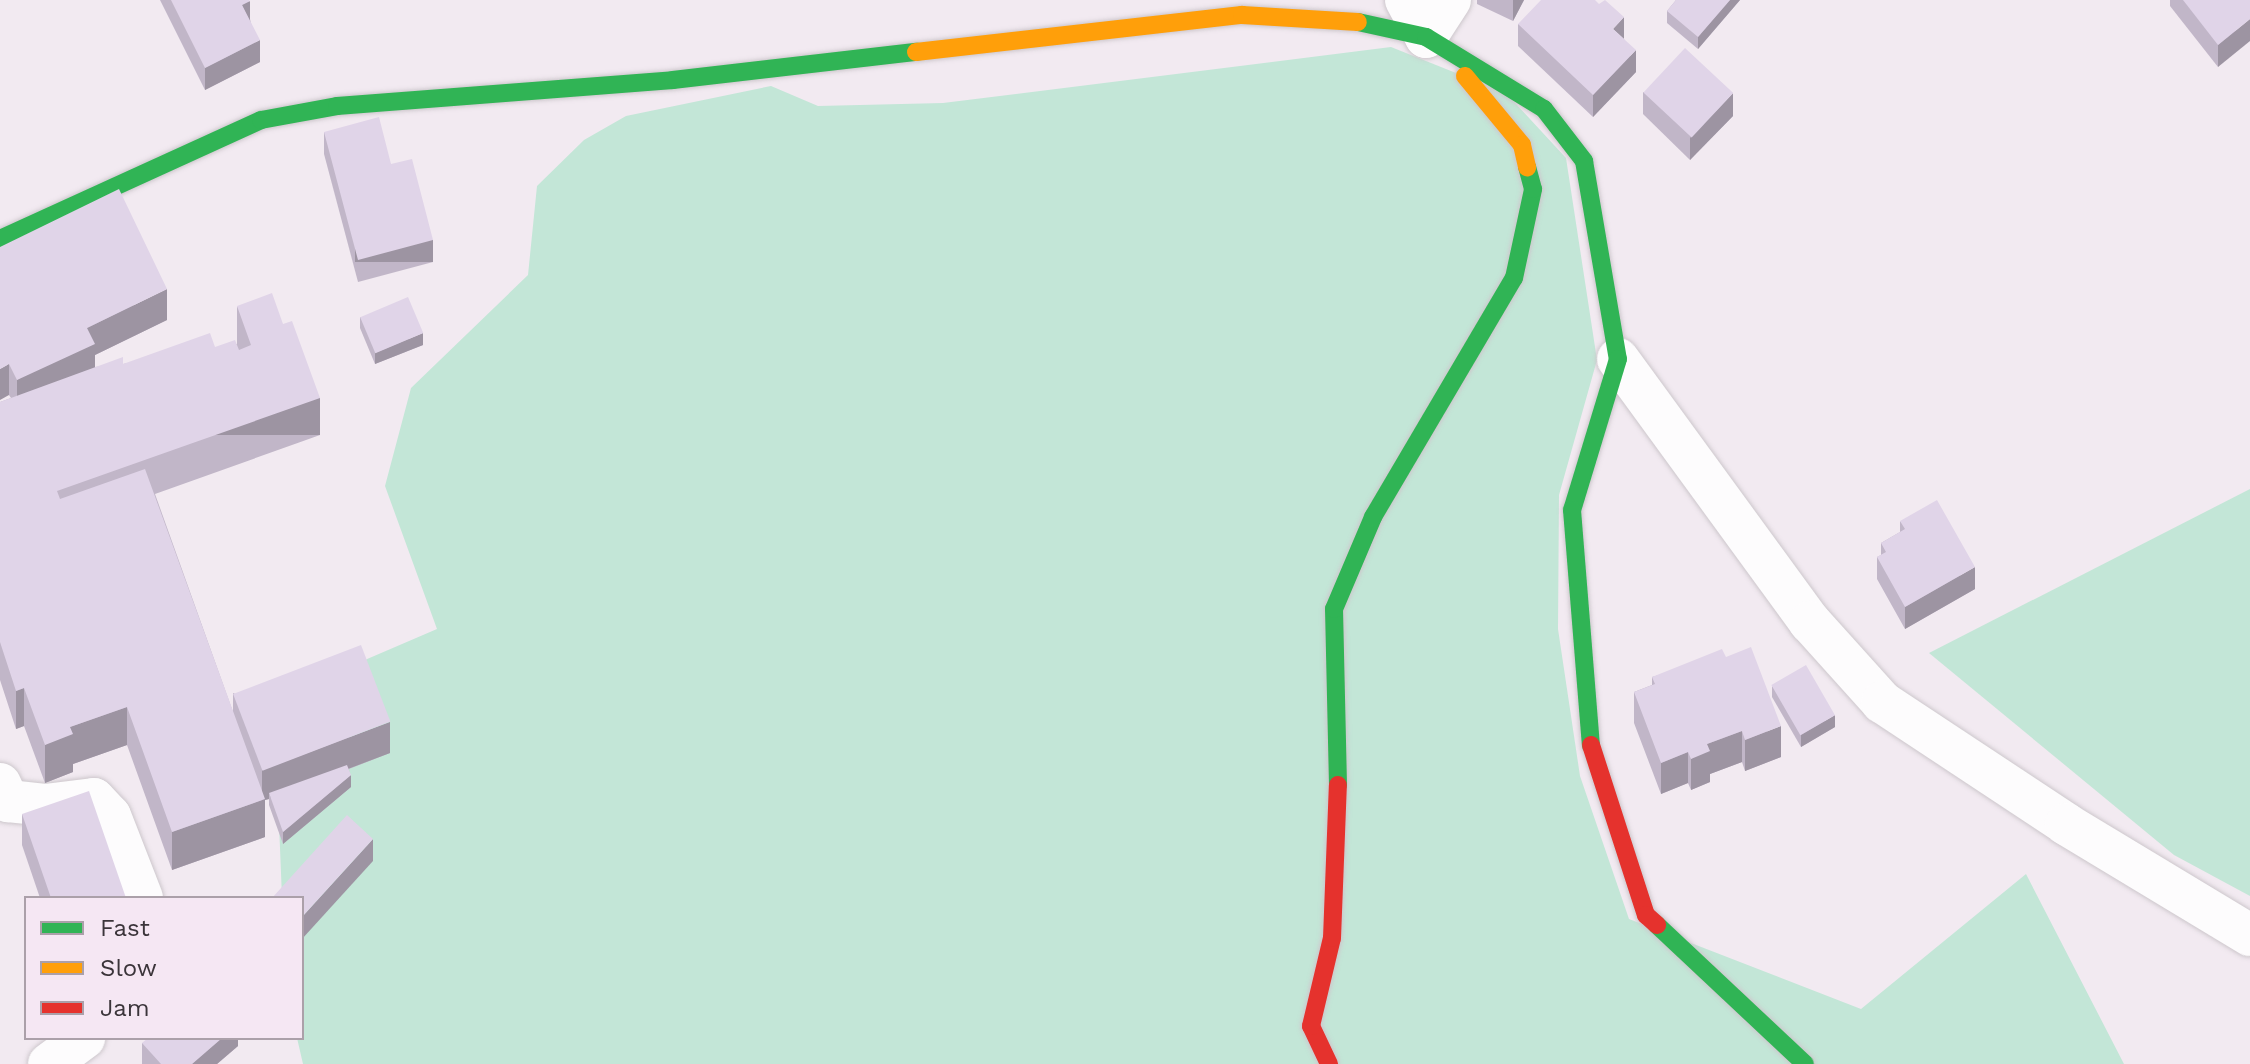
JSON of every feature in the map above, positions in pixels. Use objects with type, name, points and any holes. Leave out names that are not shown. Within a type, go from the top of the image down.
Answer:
[{"type":"street","points":[[1329,1064],[1311,1026],[1332,938],[1340,733],[1334,609],[1373,517],[1514,278],[1533,189],[1522,145],[1485,95],[1426,37],[1406,0]]},
{"type":"street","points":[[1426,37],[1450,0]]},
{"type":"street","points":[[0,239],[261,120],[337,106],[673,80],[1242,15],[1368,23],[1426,37],[1544,109],[1584,161],[1618,359],[1810,622],[1882,702],[2066,824],[2250,935]]},
{"type":"street","points":[[1618,359],[1572,510],[1592,761],[1646,915],[1805,1064]]},
{"type":"street","points":[[0,784],[8,801],[45,805],[94,799],[110,816],[141,896]]},
{"type":"street","points":[[49,1064],[81,1040]]},
{"type":"green space","points":[[1391,47],[1506,93],[1566,158],[1597,360],[1559,495],[1558,629],[1580,776],[1629,919],[1861,1009],[2026,874],[2124,1064],[303,1064],[297,1040],[304,1040],[304,896],[282,896],[274,699],[437,629],[385,486],[411,388],[528,275],[537,186],[584,140],[626,116],[771,86],[818,106],[943,103]]},
{"type":"green space","points":[[2250,489],[2250,896],[2174,855],[1929,653]]},
{"type":"building","points":[[171,0],[249,0],[242,5],[260,40],[205,68]]},
{"type":"building","points":[[1541,0],[1595,0],[1599,4],[1605,0],[1624,17],[1613,29],[1636,50],[1593,95],[1518,24]]},
{"type":"building","points":[[1676,0],[1730,0],[1698,37],[1667,11]]},
{"type":"building","points":[[2183,0],[2250,0],[2250,19],[2218,45]]},
{"type":"building","points":[[1685,48],[1733,93],[1692,138],[1643,93]]},
{"type":"building","points":[[379,117],[391,164],[412,159],[433,240],[358,260],[324,132]]},
{"type":"building","points":[[119,189],[167,289],[87,328],[95,344],[17,380],[9,364],[0,369],[0,247]]},
{"type":"building","points":[[272,293],[283,324],[292,321],[320,398],[57,491],[60,499],[145,469],[265,799],[172,832],[127,707],[70,727],[73,734],[45,745],[24,688],[16,691],[0,642],[0,402],[123,357],[123,364],[210,333],[215,347],[235,340],[239,350],[251,345],[237,306]]},
{"type":"building","points":[[408,297],[423,333],[375,353],[360,317]]},
{"type":"building","points":[[1937,500],[1975,567],[1905,607],[1877,557],[1886,552],[1881,543],[1905,529],[1900,521]]},
{"type":"building","points":[[361,645],[390,722],[262,771],[233,694]]},
{"type":"building","points":[[1751,647],[1781,726],[1745,740],[1742,731],[1707,744],[1710,751],[1691,759],[1688,752],[1661,763],[1634,692],[1655,684],[1652,677],[1722,649],[1726,657]]},
{"type":"building","points":[[1806,665],[1835,715],[1800,735],[1771,685]]},
{"type":"building","points":[[347,765],[351,775],[283,832],[269,793]]},
{"type":"building","points":[[89,791],[125,896],[50,896],[22,814]]},
{"type":"building","points":[[347,815],[373,839],[304,915],[304,896],[274,896]]},
{"type":"building","points":[[146,1040],[220,1040],[192,1064],[161,1064],[142,1043]]},
{"type":"traffic: fast","points":[[1358,22],[1426,37],[1544,109],[1584,161],[1618,359],[1572,510],[1591,745]]},
{"type":"traffic: fast","points":[[0,239],[261,120],[337,106],[673,80],[916,52]]},
{"type":"traffic: fast","points":[[1338,785],[1334,609],[1373,517],[1514,278],[1533,189],[1527,167]]},
{"type":"traffic: fast","points":[[1657,925],[1805,1064]]},
{"type":"traffic: slow","points":[[916,52],[1242,15],[1358,22]]},
{"type":"traffic: slow","points":[[1465,76],[1522,145],[1527,167]]},
{"type":"traffic: jam","points":[[1591,745],[1646,915],[1657,925]]},
{"type":"traffic: jam","points":[[1329,1064],[1311,1026],[1332,938],[1338,785]]}]
